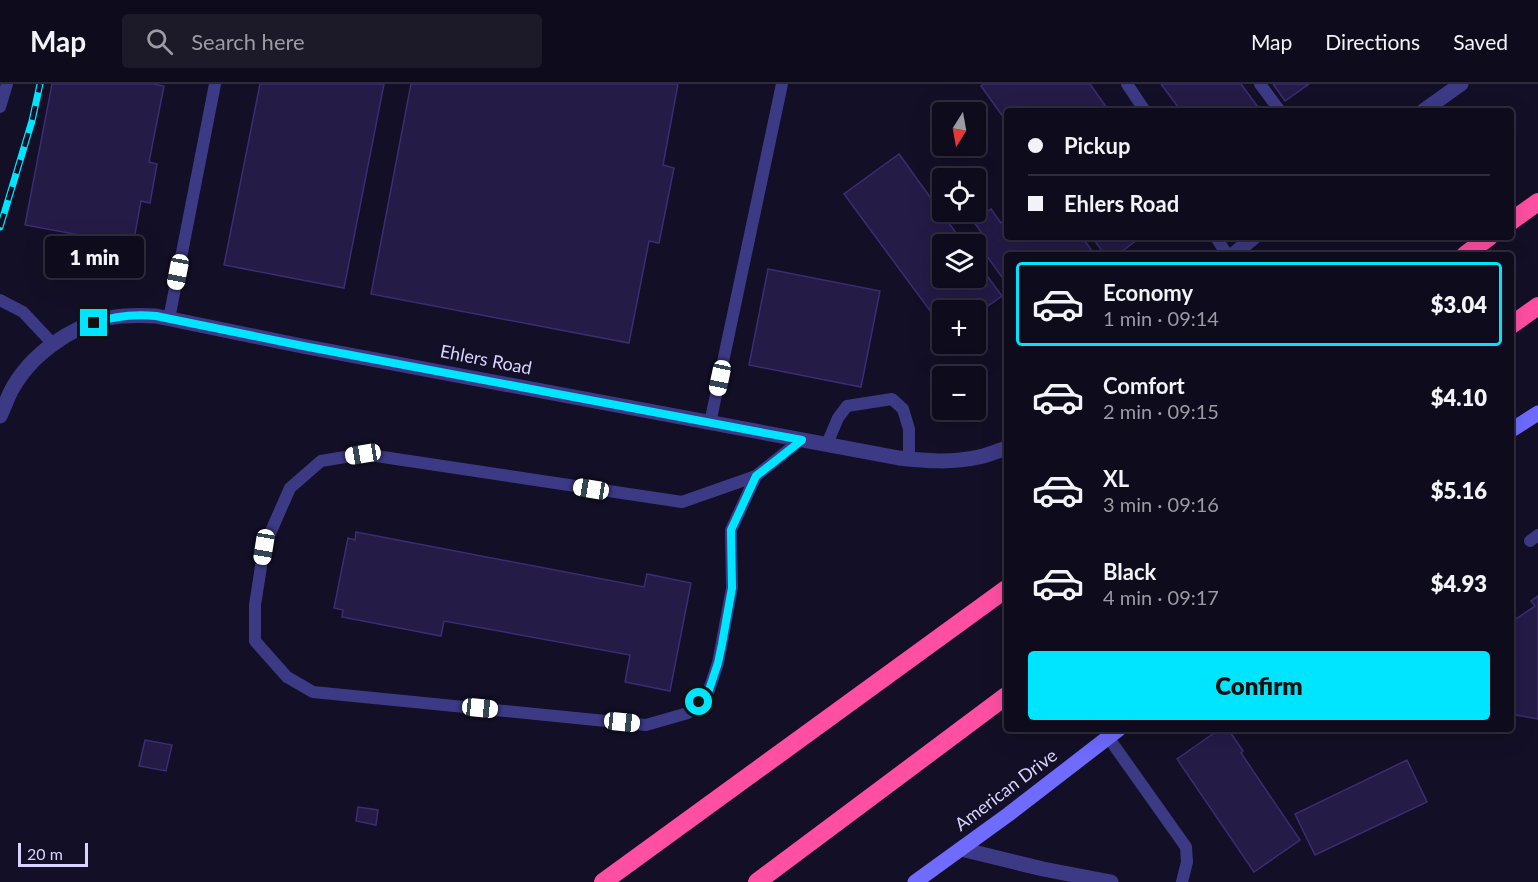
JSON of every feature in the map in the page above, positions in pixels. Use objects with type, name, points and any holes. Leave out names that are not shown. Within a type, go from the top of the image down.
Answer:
[{"type":"highway","points":[[1514,219],[1538,202]]},
{"type":"highway","points":[[1469,252],[1486,240]]},
{"type":"highway","points":[[1514,323],[1538,306]]},
{"type":"highway","points":[[603,882],[1004,589]]},
{"type":"highway","points":[[757,882],[1004,697]]},
{"type":"street","points":[[1427,108],[1461,84]]},
{"type":"street","points":[[1236,252],[1250,240]]},
{"type":"street","name":"Ehlers Road","points":[[0,416],[12,390],[30,364],[53,344],[80,328],[109,318],[140,315],[156,316],[314,349],[909,459],[953,461],[980,457],[1004,449]]},
{"type":"street","points":[[1514,428],[1538,413]]},
{"type":"street","name":"American Drive","points":[[915,882],[1114,733]]},
{"type":"street","points":[[961,849],[1043,869],[1111,882]]},
{"type":"lane","points":[[0,107],[7,84]]},
{"type":"lane","points":[[169,319],[215,84]]},
{"type":"lane","points":[[710,423],[782,84]]},
{"type":"lane","points":[[1127,84],[1143,108]]},
{"type":"lane","points":[[1260,84],[1278,108]]},
{"type":"lane","points":[[0,300],[23,312],[53,344]]},
{"type":"lane","points":[[827,444],[838,418],[848,406],[892,399],[903,409],[909,429],[909,459]]},
{"type":"lane","points":[[756,476],[731,530],[732,588],[718,663],[709,690],[688,713],[646,725],[313,692],[287,677],[255,641],[255,605],[264,547],[290,488],[321,461],[363,454],[682,502],[756,476],[802,440]]},
{"type":"lane","points":[[1114,733],[1186,847],[1187,862],[1182,882]]},
{"type":"building","points":[[52,84],[153,84],[164,86],[149,162],[157,164],[150,203],[141,201],[133,245],[25,225]]},
{"type":"building","points":[[260,84],[384,84],[344,288],[224,265]]},
{"type":"building","points":[[411,84],[678,84],[663,165],[674,168],[659,243],[649,241],[629,343],[371,294]]},
{"type":"building","points":[[983,84],[1090,84],[1107,108],[1004,108],[1004,118],[981,86]]},
{"type":"building","points":[[1161,84],[1241,84],[1259,108],[1179,108]]},
{"type":"building","points":[[1273,84],[1309,84],[1285,101]]},
{"type":"building","points":[[899,154],[932,200],[932,222],[948,222],[957,234],[932,234],[932,288],[986,288],[986,274],[1002,296],[986,307],[986,300],[932,300],[932,313],[844,194]]},
{"type":"building","points":[[991,209],[1001,223],[1004,221],[1004,240],[1084,240],[1093,252],[1004,252],[1004,280],[986,255],[986,234],[983,234],[974,222],[986,222],[986,212]]},
{"type":"building","points":[[1094,240],[1137,240],[1121,252],[1103,252]]},
{"type":"building","points":[[768,269],[880,291],[861,387],[749,365]]},
{"type":"building","points":[[356,532],[644,587],[647,574],[691,583],[670,691],[625,682],[630,655],[444,621],[441,636],[342,617],[343,610],[334,608],[348,538],[355,540]]},
{"type":"building","points":[[1538,596],[1538,719],[1514,715],[1514,620],[1535,606],[1531,601]]},
{"type":"building","points":[[1216,732],[1230,732],[1243,751],[1241,753],[1300,840],[1254,872],[1177,759]]},
{"type":"building","points":[[145,740],[172,745],[166,771],[139,766]]},
{"type":"building","points":[[1407,760],[1427,802],[1315,855],[1295,814]]},
{"type":"building","points":[[358,807],[378,810],[376,825],[356,821]]},
{"type":"railway","points":[[0,227],[32,121],[40,84]]},
{"type":"route","points":[[94,323],[109,318],[156,316],[802,440],[756,476],[731,530],[732,588],[722,644],[709,690],[699,702]]}]
